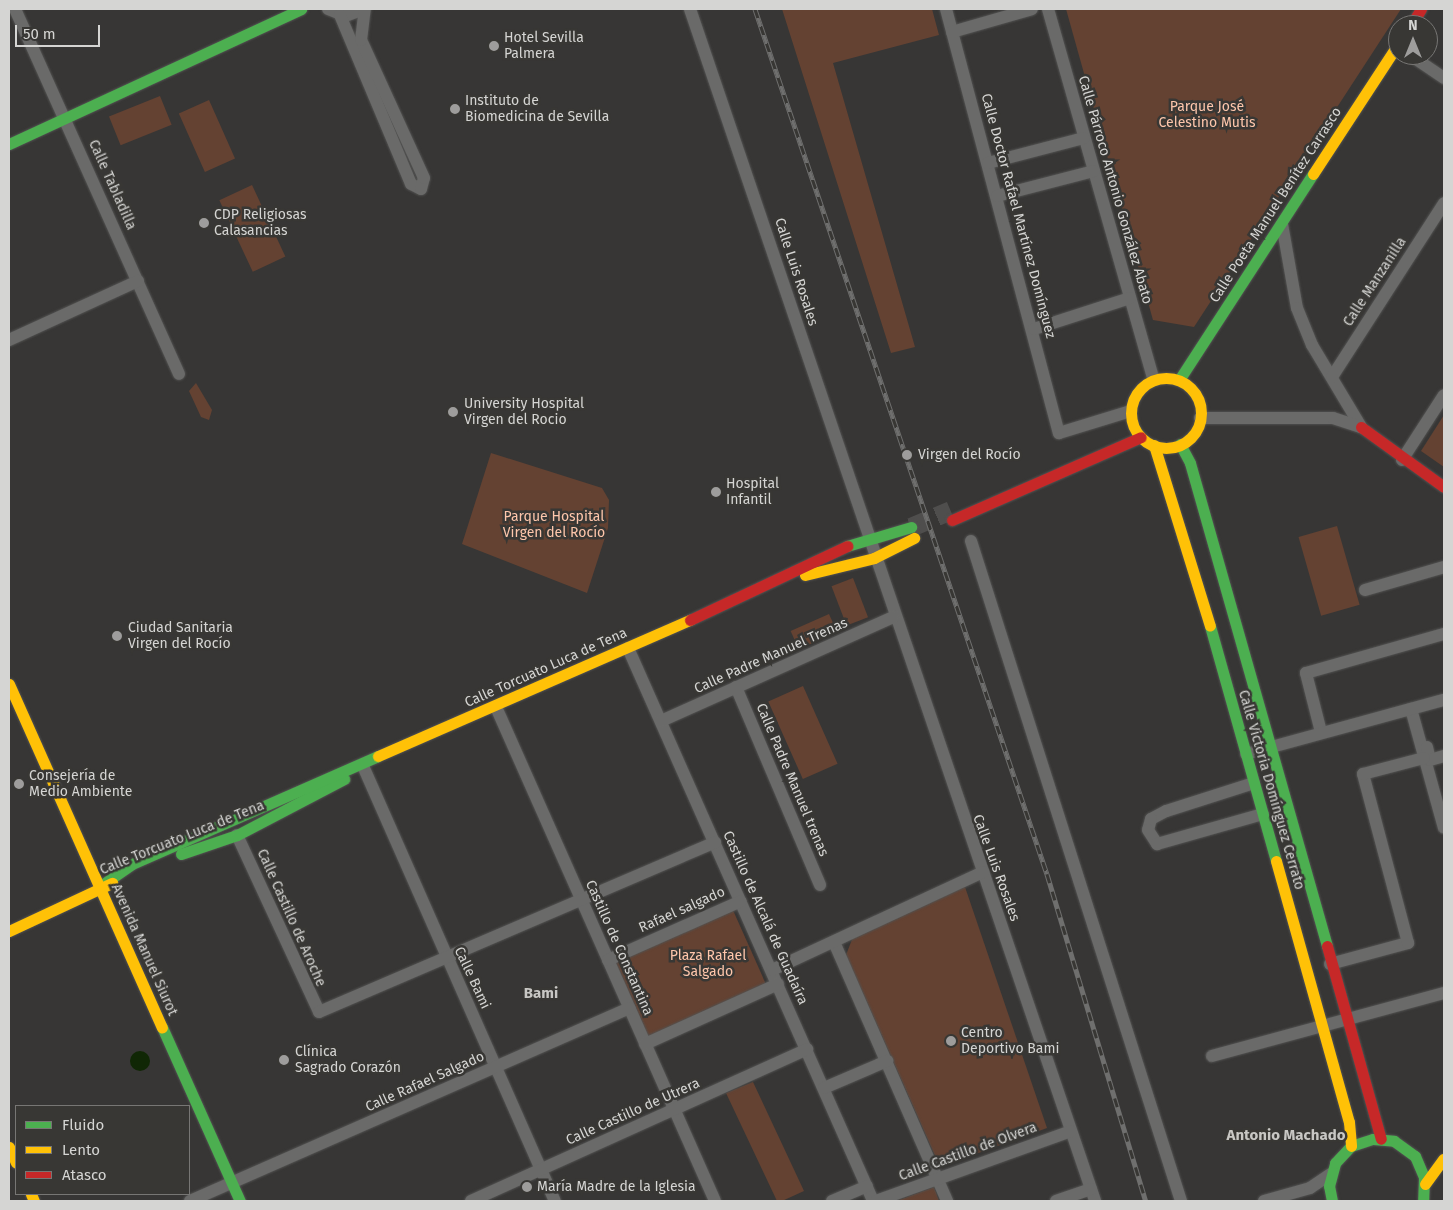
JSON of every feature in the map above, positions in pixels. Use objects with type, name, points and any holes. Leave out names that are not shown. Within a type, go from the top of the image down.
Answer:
[{"type":"main road","points":[[9,144],[301,9]]},
{"type":"main road","name":"Calle Poeta Manuel Benítez Carrasco","points":[[1179,380],[1388,60]]},
{"type":"main road","points":[[1154,380],[1179,380],[1194,392],[1200,418],[1193,434],[1180,444],[1154,445],[1138,433],[1131,411],[1138,392],[1154,380]]},
{"type":"main road","points":[[1361,427],[1402,460],[1444,487]]},
{"type":"main road","points":[[952,515],[1138,433]]},
{"type":"main road","name":"Calle Victoria Domínguez Cerrato","points":[[1180,444],[1190,463],[1345,1020],[1381,1139]]},
{"type":"main road","name":"Calle Victoria Domínguez Cerrato","points":[[1154,445],[1165,469],[1263,814],[1349,1122],[1351,1146]]},
{"type":"main road","name":"Calle Torcuato Luca de Tena","points":[[99,887],[141,860],[317,781],[358,768],[752,593],[870,547],[912,533],[870,547],[752,593]]},
{"type":"main road","name":"Avenida Manuel Siurot","points":[[9,684],[240,1201]]},
{"type":"main road","name":"Calle Torcuato Luca de Tena","points":[[9,931],[99,887],[237,835],[324,793],[358,768]]},
{"type":"main road","points":[[1332,1201],[1330,1174],[1351,1146],[1381,1139],[1394,1141],[1415,1156],[1444,1159]]},
{"type":"main road","points":[[9,1147],[15,1161]]},
{"type":"main road","points":[[1415,1156],[1425,1184]]},
{"type":"main road","points":[[1423,1201],[1425,1184],[1432,1169],[1444,1159]]},
{"type":"street","name":"Calle Tabladilla","points":[[15,9],[179,374]]},
{"type":"street","points":[[328,9],[340,15],[364,9],[361,40],[425,183],[421,189],[413,187],[340,15]]},
{"type":"street","name":"Calle Luis Rosales","points":[[690,9],[870,547],[1093,1195]]},
{"type":"street","name":"Calle Doctor Rafael Martínez Domínguez","points":[[946,9],[1034,329],[1059,433],[1131,411]]},
{"type":"street","points":[[952,32],[1032,9]]},
{"type":"street","name":"Calle Párroco Antonio González Abato","points":[[1048,9],[1154,380]]},
{"type":"street","points":[[1425,65],[1444,78]]},
{"type":"street","points":[[988,163],[1084,138]]},
{"type":"street","points":[[403,165],[415,159]]},
{"type":"street","points":[[997,196],[1094,171]]},
{"type":"street","name":"Calle Manzanilla","points":[[1332,377],[1444,202]]},
{"type":"street","points":[[1282,224],[1297,308],[1332,377],[1361,427]]},
{"type":"street","points":[[9,340],[138,281]]},
{"type":"street","points":[[1034,329],[1130,298]]},
{"type":"street","points":[[1402,460],[1444,395]]},
{"type":"street","points":[[1200,418],[1333,418],[1361,427]]},
{"type":"street","points":[[971,541],[1181,1201]]},
{"type":"street","points":[[1365,590],[1444,566]]},
{"type":"street","name":"Calle Padre Manuel Trenas","points":[[661,721],[894,617]]},
{"type":"street","points":[[1321,732],[1306,673],[1444,634]]},
{"type":"street","name":"Castillo de Alcalá de Guadaíra","points":[[628,648],[874,1201]]},
{"type":"street","name":"Calle Padre Manuel trenas","points":[[736,687],[820,885]]},
{"type":"street","points":[[1246,754],[1444,700]]},
{"type":"street","points":[[1444,706],[1418,712],[1430,760],[1444,756]]},
{"type":"street","name":"Castillo de Constantina","points":[[496,707],[715,1201]]},
{"type":"street","points":[[1411,709],[1444,828]]},
{"type":"street","points":[[1330,964],[1408,942],[1363,774],[1426,762],[1444,761]]},
{"type":"street","name":"Calle Bami","points":[[358,768],[497,1067],[555,1201]]},
{"type":"street","points":[[1254,783],[1166,811],[1151,818],[1148,830],[1158,844],[1263,814]]},
{"type":"street","name":"Calle Castillo de Aroche","points":[[237,835],[319,1012],[446,958]]},
{"type":"street","points":[[446,958],[715,842]]},
{"type":"street","points":[[772,970],[982,872]]},
{"type":"street","name":"Rafael salgado","points":[[608,960],[742,901]]},
{"type":"street","points":[[834,942],[940,1179],[947,1201]]},
{"type":"street","points":[[645,1044],[778,984]]},
{"type":"street","points":[[1212,1056],[1444,993]]},
{"type":"street","name":"Calle Rafael Salgado","points":[[190,1201],[629,1008]]},
{"type":"street","name":"Calle Castillo de Utrera","points":[[471,1201],[807,1049]]},
{"type":"street","points":[[824,1088],[888,1061]]},
{"type":"street","name":"Calle Castillo de Olvera","points":[[874,1201],[1071,1131]]},
{"type":"street","points":[[1264,1201],[1310,1188],[1330,1174]]},
{"type":"street","points":[[832,1201],[867,1186]]},
{"type":"street","points":[[1056,1201],[1093,1195]]},
{"type":"green space","points":[[782,9],[932,9],[939,35],[833,63],[915,347],[891,353]]},
{"type":"green space","name":"Parque José Celestino Mutis","points":[[1066,9],[1401,9],[1397,15],[1388,15],[1388,29],[1194,327],[1153,320]]},
{"type":"green space","points":[[160,96],[172,125],[121,145],[109,117]]},
{"type":"green space","points":[[209,100],[235,158],[205,172],[179,113]]},
{"type":"green space","points":[[252,185],[285,257],[253,272],[219,200]]},
{"type":"green space","points":[[196,383],[212,410],[209,420],[201,417],[189,391]]},
{"type":"green space","points":[[1444,415],[1444,467],[1421,451]]},
{"type":"green space","name":"Parque Hospital Virgen del Rocío","points":[[491,453],[602,488],[609,500],[608,528],[587,593],[462,544]]},
{"type":"green space","points":[[1337,526],[1360,605],[1321,616],[1299,537]]},
{"type":"green space","points":[[853,578],[868,617],[847,625],[832,586]]},
{"type":"green space","points":[[829,614],[837,632],[799,649],[791,631]]},
{"type":"green space","points":[[803,686],[838,764],[803,779],[768,701]]},
{"type":"green space","name":"Centro Deportivo Bami","points":[[965,887],[1047,1128],[940,1167],[846,955],[853,937]]},
{"type":"green space","name":"Plaza Rafael Salgado","points":[[732,908],[767,986],[648,1039],[613,961]]},
{"type":"green space","points":[[753,1082],[804,1191],[782,1201],[777,1201],[726,1093]]},
{"type":"green space","points":[[934,1187],[939,1201],[896,1201]]},
{"type":"shaded area","points":[[140,1051],[147,1054],[150,1061],[147,1068],[140,1071],[133,1068],[130,1061],[133,1054]]},
{"type":"tunnel","points":[[911,527],[951,510]]},
{"type":"railway","points":[[755,9],[1047,874],[1146,1201]]},
{"type":"traffic: fast","points":[[9,144],[301,9]]},
{"type":"traffic: fast","points":[[1179,380],[1313,174]]},
{"type":"traffic: fast","points":[[1180,444],[1190,463],[1327,946]]},
{"type":"traffic: fast","points":[[847,546],[911,527]]},
{"type":"traffic: fast","points":[[1210,626],[1276,861]]},
{"type":"traffic: fast","points":[[99,887],[132,864],[378,756]]},
{"type":"traffic: fast","points":[[181,854],[237,835],[344,779]]},
{"type":"traffic: fast","points":[[162,1027],[240,1201]]},
{"type":"traffic: fast","points":[[1332,1201],[1329,1186],[1335,1163],[1351,1146],[1373,1139],[1394,1141],[1415,1156],[1424,1177],[1423,1201]]},
{"type":"traffic: slow","points":[[1313,174],[1388,59]]},
{"type":"traffic: slow","points":[[1166,378],[1185,384],[1195,394],[1201,413],[1195,432],[1185,442],[1166,448],[1147,442],[1137,432],[1131,413],[1137,394],[1147,384],[1166,378]]},
{"type":"traffic: slow","points":[[1154,445],[1210,626]]},
{"type":"traffic: slow","points":[[805,575],[874,558],[914,538]]},
{"type":"traffic: slow","points":[[378,756],[690,620]]},
{"type":"traffic: slow","points":[[9,684],[162,1027]]},
{"type":"traffic: slow","points":[[1276,861],[1349,1122],[1351,1146]]},
{"type":"traffic: slow","points":[[9,931],[112,883]]},
{"type":"traffic: slow","points":[[9,1147],[15,1161]]},
{"type":"traffic: slow","points":[[1425,1184],[1443,1159]]},
{"type":"traffic: slow","points":[[31,1195],[34,1201]]},
{"type":"traffic: jam","points":[[1417,15],[1421,9]]},
{"type":"traffic: jam","points":[[1361,427],[1444,487]]},
{"type":"traffic: jam","points":[[952,520],[1141,437]]},
{"type":"traffic: jam","points":[[690,620],[847,546]]},
{"type":"traffic: jam","points":[[1327,946],[1381,1139]]},
{"type":"place","name":"Hotel Sevilla Palmera","points":[[494,46]]},
{"type":"place","name":"Instituto de Biomedicina de Sevilla","points":[[455,109]]},
{"type":"place","name":"CDP Religiosas Calasancias","points":[[204,223]]},
{"type":"place","name":"University Hospital Virgen del Rocio","points":[[453,412]]},
{"type":"place","name":"Virgen del Rocío","points":[[907,455]]},
{"type":"place","name":"Hospital Infantil","points":[[716,492]]},
{"type":"place","name":"Ciudad Sanitaria Virgen del Rocío","points":[[117,636]]},
{"type":"place","name":"Consejería de Medio Ambiente","points":[[19,784]]},
{"type":"place","name":"Centro Deportivo Bami","points":[[951,1041]]},
{"type":"place","name":"Clínica Sagrado Corazón","points":[[284,1060]]},
{"type":"place","name":"María Madre de la Iglesia","points":[[527,1187]]},
{"type":"district","name":"Bami","points":[[541,994]]},
{"type":"district","name":"Antonio Machado","points":[[1286,1136]]}]
